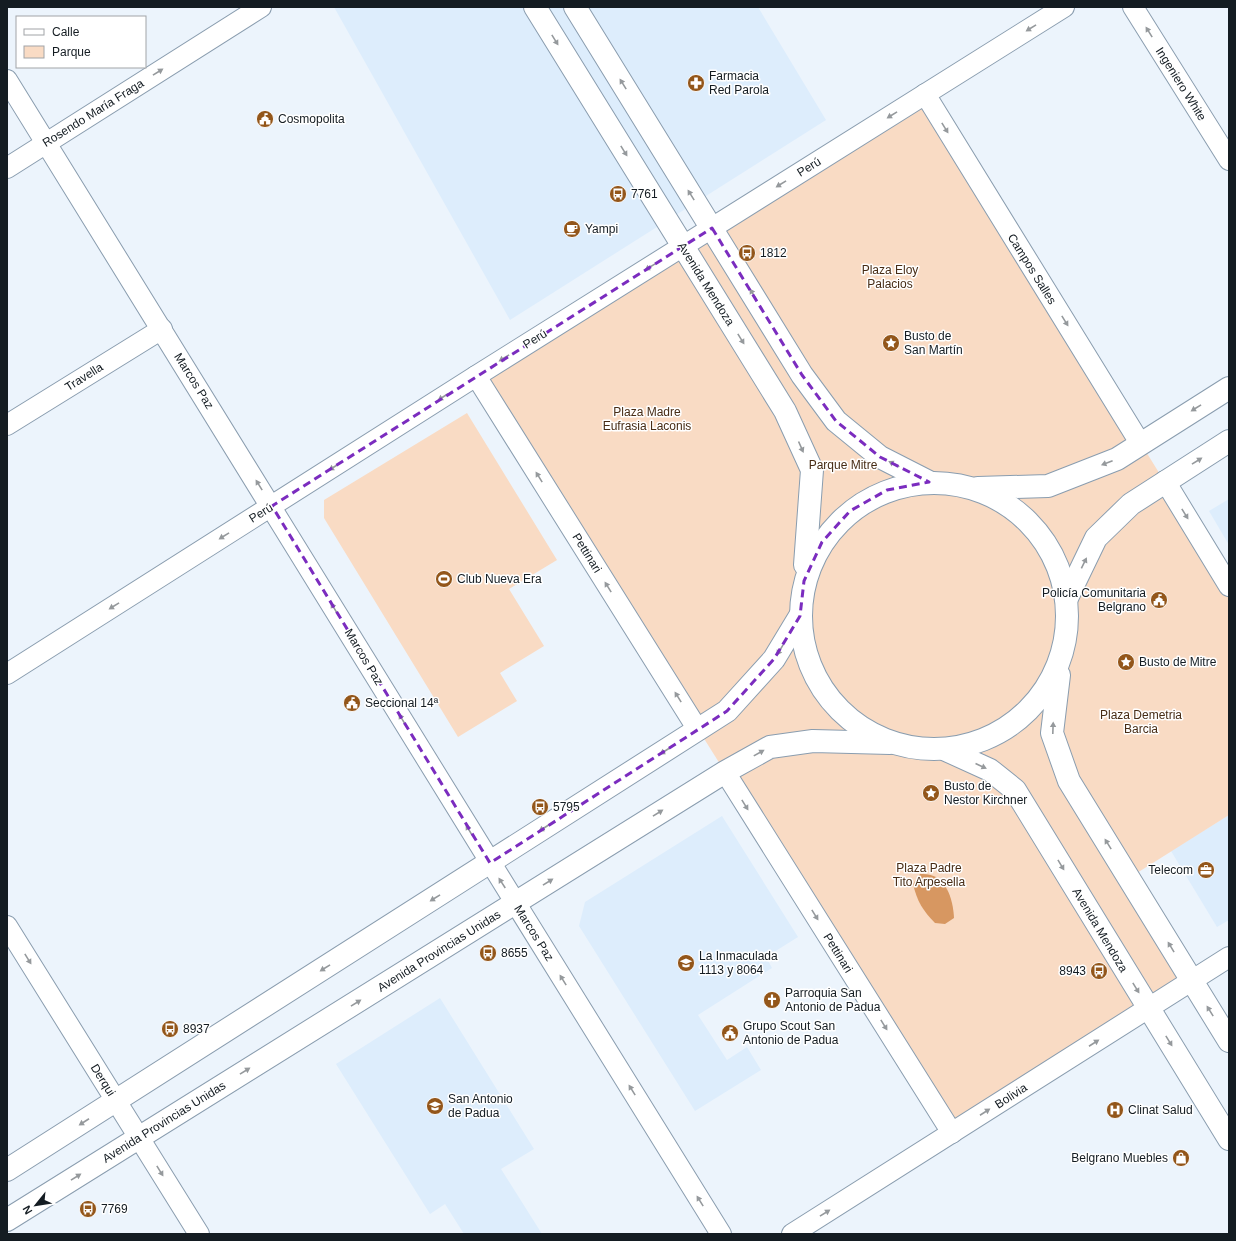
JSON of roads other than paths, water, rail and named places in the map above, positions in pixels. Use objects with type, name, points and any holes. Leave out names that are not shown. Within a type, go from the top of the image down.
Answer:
[{"type":"main road","name":"Avenida Mendoza","points":[[534,7],[785,411],[812,470],[800,616]]},
{"type":"main road","points":[[575,7],[802,375],[836,421],[880,457],[929,482]]},
{"type":"main road","points":[[804,581],[822,542],[850,511],[887,490],[929,482],[975,488],[1048,486],[1118,459],[1140,443],[1229,388]]},
{"type":"main road","points":[[1067,598],[1096,538],[1131,504],[1229,441]]},
{"type":"main road","points":[[975,488],[1009,505],[1037,530],[1056,562],[1067,598],[1067,630],[1060,662],[1052,733],[1069,781],[1229,1041]]},
{"type":"main road","points":[[7,1170],[727,711],[774,658],[800,616]]},
{"type":"main road","points":[[800,616],[806,657],[825,694],[853,723],[890,743],[917,750],[946,750],[983,742],[1016,723],[1043,696],[1060,662]]},
{"type":"main road","name":"Avenida Provincias Unidas","points":[[7,1220],[725,772],[770,747],[812,741],[890,743]]},
{"type":"main road","name":"Avenida Mendoza","points":[[946,750],[990,770],[1015,790],[1229,1139]]},
{"type":"street","name":"Rosendo María Fraga","points":[[7,168],[261,7]]},
{"type":"street","name":"Perú","points":[[7,674],[476,376],[1064,7]]},
{"type":"street","name":"Ingeniero White","points":[[1133,7],[1229,160]]},
{"type":"street","name":"Marcos Paz","points":[[7,80],[272,506],[490,863],[721,1234]]},
{"type":"street","name":"Campos Salles","points":[[925,94],[1140,443]]},
{"type":"street","name":"Travella","points":[[7,425],[162,329]]},
{"type":"street","name":"Pettinari","points":[[476,376],[698,730]]},
{"type":"street","points":[[1165,481],[1229,586]]},
{"type":"street","name":"Pettinari","points":[[725,772],[952,1133]]},
{"type":"street","name":"Derqui","points":[[7,926],[199,1234]]},
{"type":"street","name":"Bolivia","points":[[792,1234],[1229,957]]},
{"type":"place","name":"Farmacia Red Parola","points":[[696,83]]},
{"type":"place","name":"Cosmopolita","points":[[265,119]]},
{"type":"place","name":"7761","points":[[618,194]]},
{"type":"place","name":"Yampi","points":[[572,229]]},
{"type":"place","name":"1812","points":[[747,253]]},
{"type":"place","name":"Busto de San Martín","points":[[891,343]]},
{"type":"place","name":"Club Nueva Era","points":[[444,579]]},
{"type":"place","name":"Policía Comunitaria Belgrano","points":[[1159,600]]},
{"type":"place","name":"Busto de Mitre","points":[[1126,662]]},
{"type":"place","name":"Seccional 14ª","points":[[352,703]]},
{"type":"place","name":"Busto de Nestor Kirchner","points":[[931,793]]},
{"type":"place","name":"5795","points":[[540,807]]},
{"type":"place","name":"Telecom","points":[[1206,870]]},
{"type":"place","name":"8655","points":[[488,953]]},
{"type":"place","name":"La Inmaculada 1113 y 8064","points":[[686,963]]},
{"type":"place","name":"8943","points":[[1099,971]]},
{"type":"place","name":"Parroquia San Antonio de Padua","points":[[772,1000]]},
{"type":"place","name":"8937","points":[[170,1029]]},
{"type":"place","name":"Grupo Scout San Antonio de Padua","points":[[730,1033]]},
{"type":"place","name":"San Antonio de Padua","points":[[435,1106]]},
{"type":"place","name":"Clinat Salud","points":[[1115,1110]]},
{"type":"place","name":"Belgrano Muebles","points":[[1181,1158]]},
{"type":"place","name":"7769","points":[[88,1209]]},
{"type":"park label","name":"Plaza Eloy Palacios","points":[[890,277]]},
{"type":"park label","name":"Plaza Madre Eufrasia Laconis","points":[[647,419]]},
{"type":"park label","name":"Parque Mitre","points":[[843,465]]},
{"type":"park label","name":"Plaza Demetria Barcia","points":[[1141,722]]},
{"type":"park label","name":"Plaza Padre Tito Arpesella","points":[[929,875]]}]
